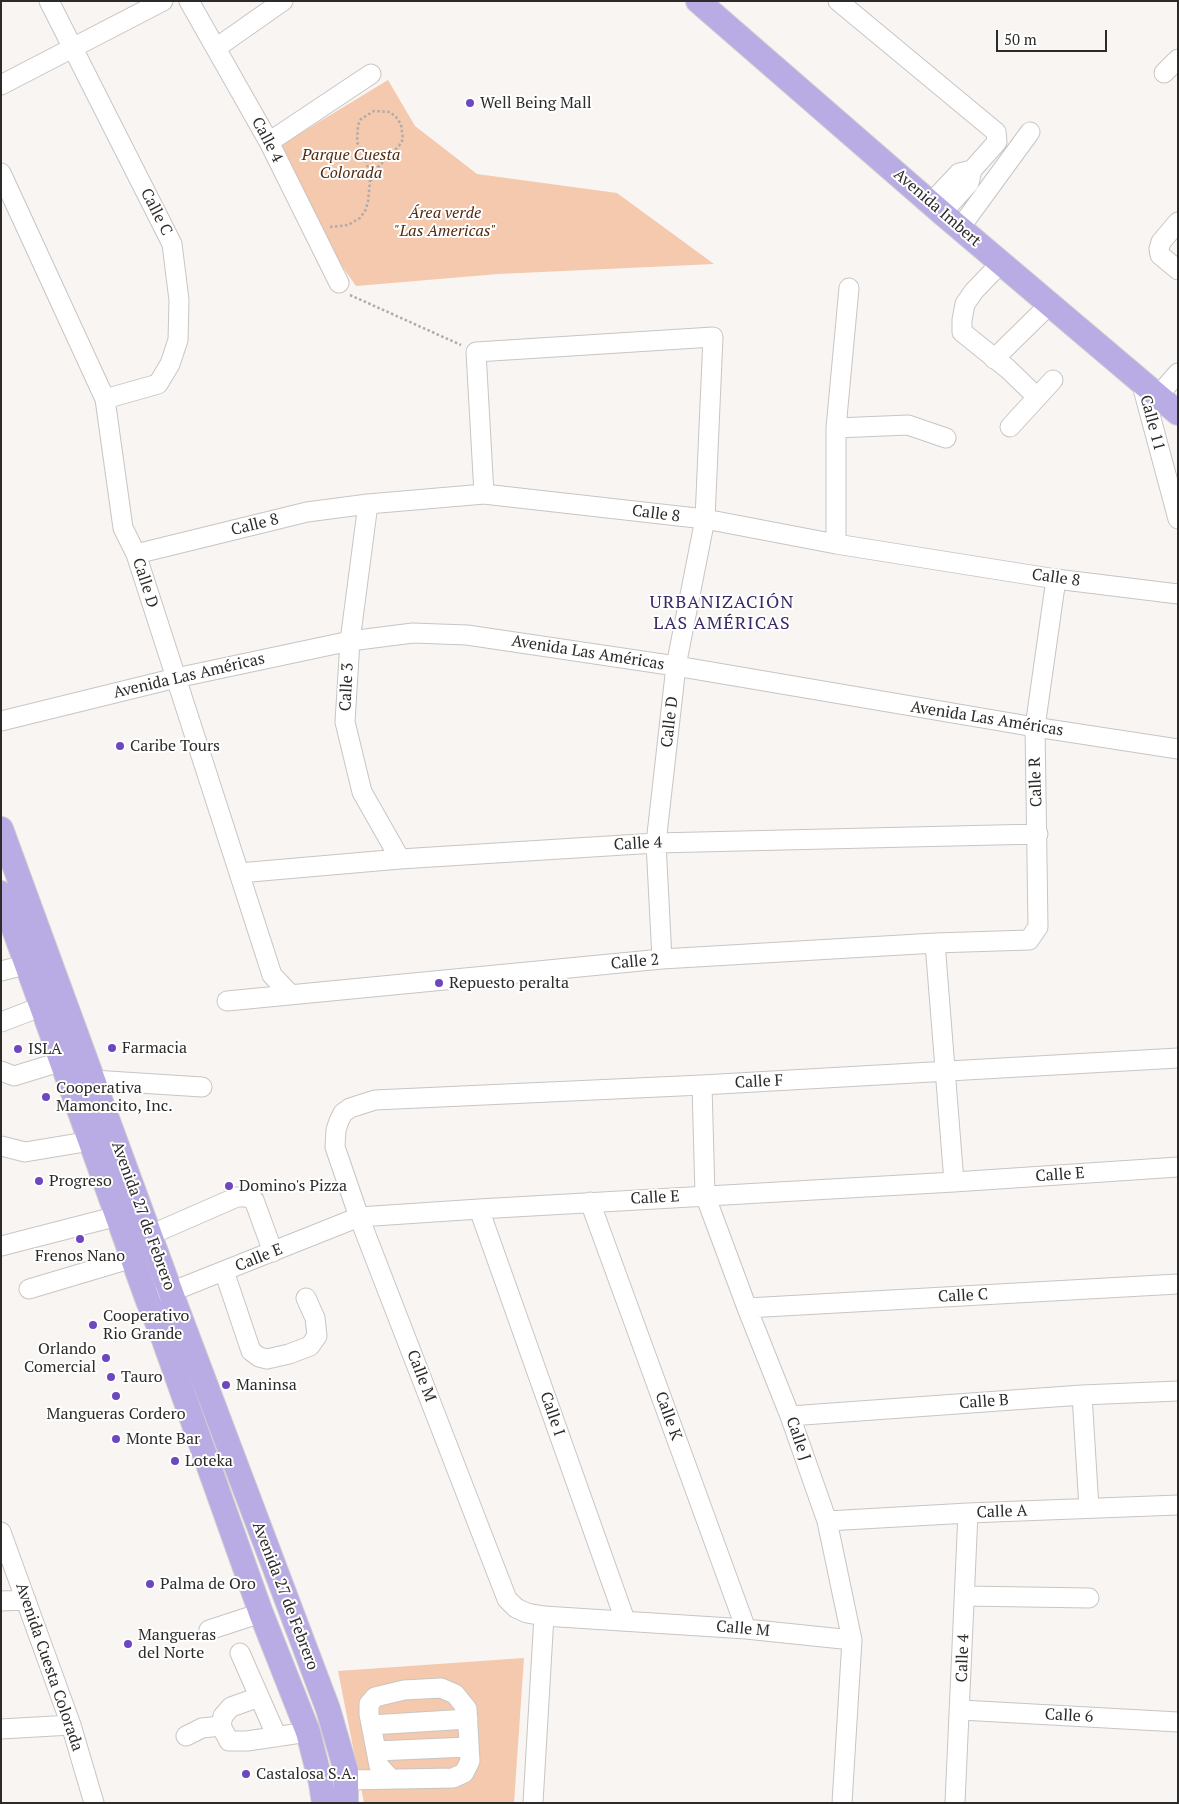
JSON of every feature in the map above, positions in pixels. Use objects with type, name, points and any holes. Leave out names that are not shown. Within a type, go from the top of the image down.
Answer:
[{"type":"main road","name":"Avenida Imbert","points":[[698,1],[936,208],[1178,413]]},
{"type":"main road","name":"Avenida 27 de Febrero","points":[[1,829],[38,962],[43,1006],[261,1613],[308,1732],[324,1803]]},
{"type":"main road","name":"Avenida 27 de Febrero","points":[[1,892],[38,962],[93,1080],[328,1709],[346,1771],[346,1791]]},
{"type":"street","name":"Calle C","points":[[49,1],[172,244],[179,300],[178,340],[170,364],[158,384],[105,400]]},
{"type":"street","points":[[1,86],[163,1]]},
{"type":"street","name":"Calle 4","points":[[189,1],[269,142],[339,283]]},
{"type":"street","points":[[216,48],[282,1]]},
{"type":"street","points":[[838,1],[996,132],[998,142],[972,170],[959,173],[936,208]]},
{"type":"street","points":[[1164,73],[1178,59]]},
{"type":"street","points":[[269,142],[371,74]]},
{"type":"street","points":[[960,228],[1030,132]]},
{"type":"street","name":"Calle D","points":[[1,173],[105,400],[123,528],[136,554],[272,975],[290,994]]},
{"type":"street","points":[[1178,222],[1161,242],[1159,249],[1160,255],[1178,270]]},
{"type":"street","points":[[1001,263],[974,291],[965,304],[962,332],[1037,397]]},
{"type":"street","points":[[836,544],[836,428],[849,288]]},
{"type":"street","points":[[994,359],[1050,304]]},
{"type":"street","name":"Calle D","points":[[476,352],[713,337],[705,519],[676,666],[656,843],[662,959]]},
{"type":"street","points":[[476,352],[484,494]]},
{"type":"street","points":[[1150,391],[1178,373]]},
{"type":"street","points":[[1010,427],[1053,380]]},
{"type":"street","name":"Calle 11","points":[[1150,391],[1178,519]]},
{"type":"street","points":[[836,428],[908,425],[946,438]]},
{"type":"street","name":"Calle 8","points":[[136,554],[307,512],[368,504],[484,494],[705,519],[836,544],[1056,578],[1178,594]]},
{"type":"street","name":"Calle 3","points":[[368,504],[350,641],[345,722],[362,792],[400,859]]},
{"type":"street","name":"Calle R","points":[[1038,928],[1035,728],[1056,578]]},
{"type":"street","name":"Avenida Las Américas","points":[[1,721],[176,678],[350,641],[413,633],[467,635],[676,666],[1035,728],[1178,749]]},
{"type":"street","name":"Calle 4","points":[[239,873],[400,859],[703,840],[1038,834]]},
{"type":"street","name":"Calle 2","points":[[227,1001],[662,959],[934,943],[1029,940],[1038,928]]},
{"type":"street","points":[[934,943],[954,1182]]},
{"type":"street","points":[[1,971],[38,962]]},
{"type":"street","points":[[1,1022],[43,1006]]},
{"type":"street","name":"Calle F","points":[[343,1113],[350,1108],[375,1100],[702,1085],[1178,1058]]},
{"type":"street","points":[[1,1071],[14,1076],[63,1061]]},
{"type":"street","points":[[93,1080],[202,1087]]},
{"type":"street","name":"Calle J","points":[[702,1085],[705,1195],[790,1416],[827,1521],[852,1640],[842,1803]]},
{"type":"street","name":"Calle M","points":[[343,1113],[336,1130],[335,1147],[359,1218],[507,1598],[516,1608],[528,1613],[544,1616],[746,1629],[852,1640]]},
{"type":"street","points":[[1,1146],[25,1152],[91,1141]]},
{"type":"street","name":"Calle E","points":[[148,1301],[359,1218],[479,1208],[954,1182],[1178,1167]]},
{"type":"street","points":[[150,1236],[237,1198],[247,1196],[254,1200],[273,1252]]},
{"type":"street","name":"Calle K","points":[[590,1202],[746,1629]]},
{"type":"street","name":"Calle I","points":[[479,1208],[625,1620]]},
{"type":"street","points":[[1,1246],[118,1216]]},
{"type":"street","points":[[29,1288],[133,1258]]},
{"type":"street","points":[[224,1271],[251,1352],[259,1357],[275,1358],[310,1346],[316,1336],[315,1318],[306,1298]]},
{"type":"street","name":"Calle C","points":[[747,1308],[1178,1284]]},
{"type":"street","name":"Calle B","points":[[790,1416],[1082,1395],[1178,1391]]},
{"type":"street","points":[[1082,1395],[1089,1508]]},
{"type":"street","name":"Calle A","points":[[827,1521],[968,1513],[1178,1505]]},
{"type":"street","name":"Calle 4","points":[[955,1803],[968,1513]]},
{"type":"street","name":"Avenida Cuesta Colorada","points":[[1,1532],[71,1725],[94,1803]]},
{"type":"street","points":[[965,1596],[1089,1598]]},
{"type":"street","points":[[1,1601],[26,1600]]},
{"type":"street","points":[[209,1630],[261,1613]]},
{"type":"street","points":[[533,1803],[544,1616]]},
{"type":"street","points":[[240,1653],[277,1737]]},
{"type":"street","points":[[346,1791],[390,1778],[419,1779],[458,1776],[464,1773],[470,1761],[468,1709],[455,1694],[441,1688],[404,1690],[375,1697],[369,1704],[370,1725],[379,1766],[390,1778]]},
{"type":"street","points":[[259,1697],[231,1707],[223,1716],[221,1726],[229,1741],[247,1741],[308,1732]]},
{"type":"street","name":"Calle 6","points":[[960,1710],[1178,1722]]},
{"type":"street","points":[[370,1725],[468,1719]]},
{"type":"street","points":[[1,1729],[71,1725]]},
{"type":"street","points":[[186,1736],[202,1728],[221,1726]]},
{"type":"street","points":[[376,1751],[468,1747]]},
{"type":"path","points":[[311,227],[348,225],[355,222],[365,211],[370,181],[367,163],[357,142],[358,125],[361,119],[374,111],[390,112],[401,124],[403,139],[399,146],[378,167],[374,178],[370,181]]},
{"type":"path","points":[[339,283],[352,296],[476,352]]},
{"type":"green space","name":"Área verde \"Las Americas\"","points":[[388,80],[415,126],[477,174],[617,193],[714,264],[498,274],[356,286],[337,259],[281,145]]},
{"type":"green space","points":[[524,1658],[514,1803],[364,1803],[338,1671]]},
{"type":"place","name":"Well Being Mall","points":[[470,103]]},
{"type":"place","name":"Caribe Tours","points":[[120,746]]},
{"type":"place","name":"Repuesto peralta","points":[[439,983]]},
{"type":"place","name":"Farmacia","points":[[112,1048]]},
{"type":"place","name":"ISLA","points":[[18,1049]]},
{"type":"place","name":"Cooperativa Mamoncito, Inc.","points":[[46,1097]]},
{"type":"place","name":"Progreso","points":[[39,1181]]},
{"type":"place","name":"Domino's Pizza","points":[[229,1186]]},
{"type":"place","name":"Frenos Nano","points":[[80,1239]]},
{"type":"place","name":"Cooperativo Rio Grande","points":[[93,1325]]},
{"type":"place","name":"Orlando Comercial","points":[[106,1358]]},
{"type":"place","name":"Tauro","points":[[111,1377]]},
{"type":"place","name":"Maninsa","points":[[226,1385]]},
{"type":"place","name":"Mangueras Cordero","points":[[116,1396]]},
{"type":"place","name":"Monte Bar","points":[[116,1439]]},
{"type":"place","name":"Loteka","points":[[175,1461]]},
{"type":"place","name":"Palma de Oro","points":[[150,1584]]},
{"type":"place","name":"Mangueras del Norte","points":[[128,1644]]},
{"type":"place","name":"Castalosa S.A.","points":[[246,1774]]},
{"type":"district","name":"URBANIZACIÓN LAS AMÉRICAS","points":[[722,613]]},
{"type":"park label","name":"Parque Cuesta Colorada","points":[[351,164]]}]
